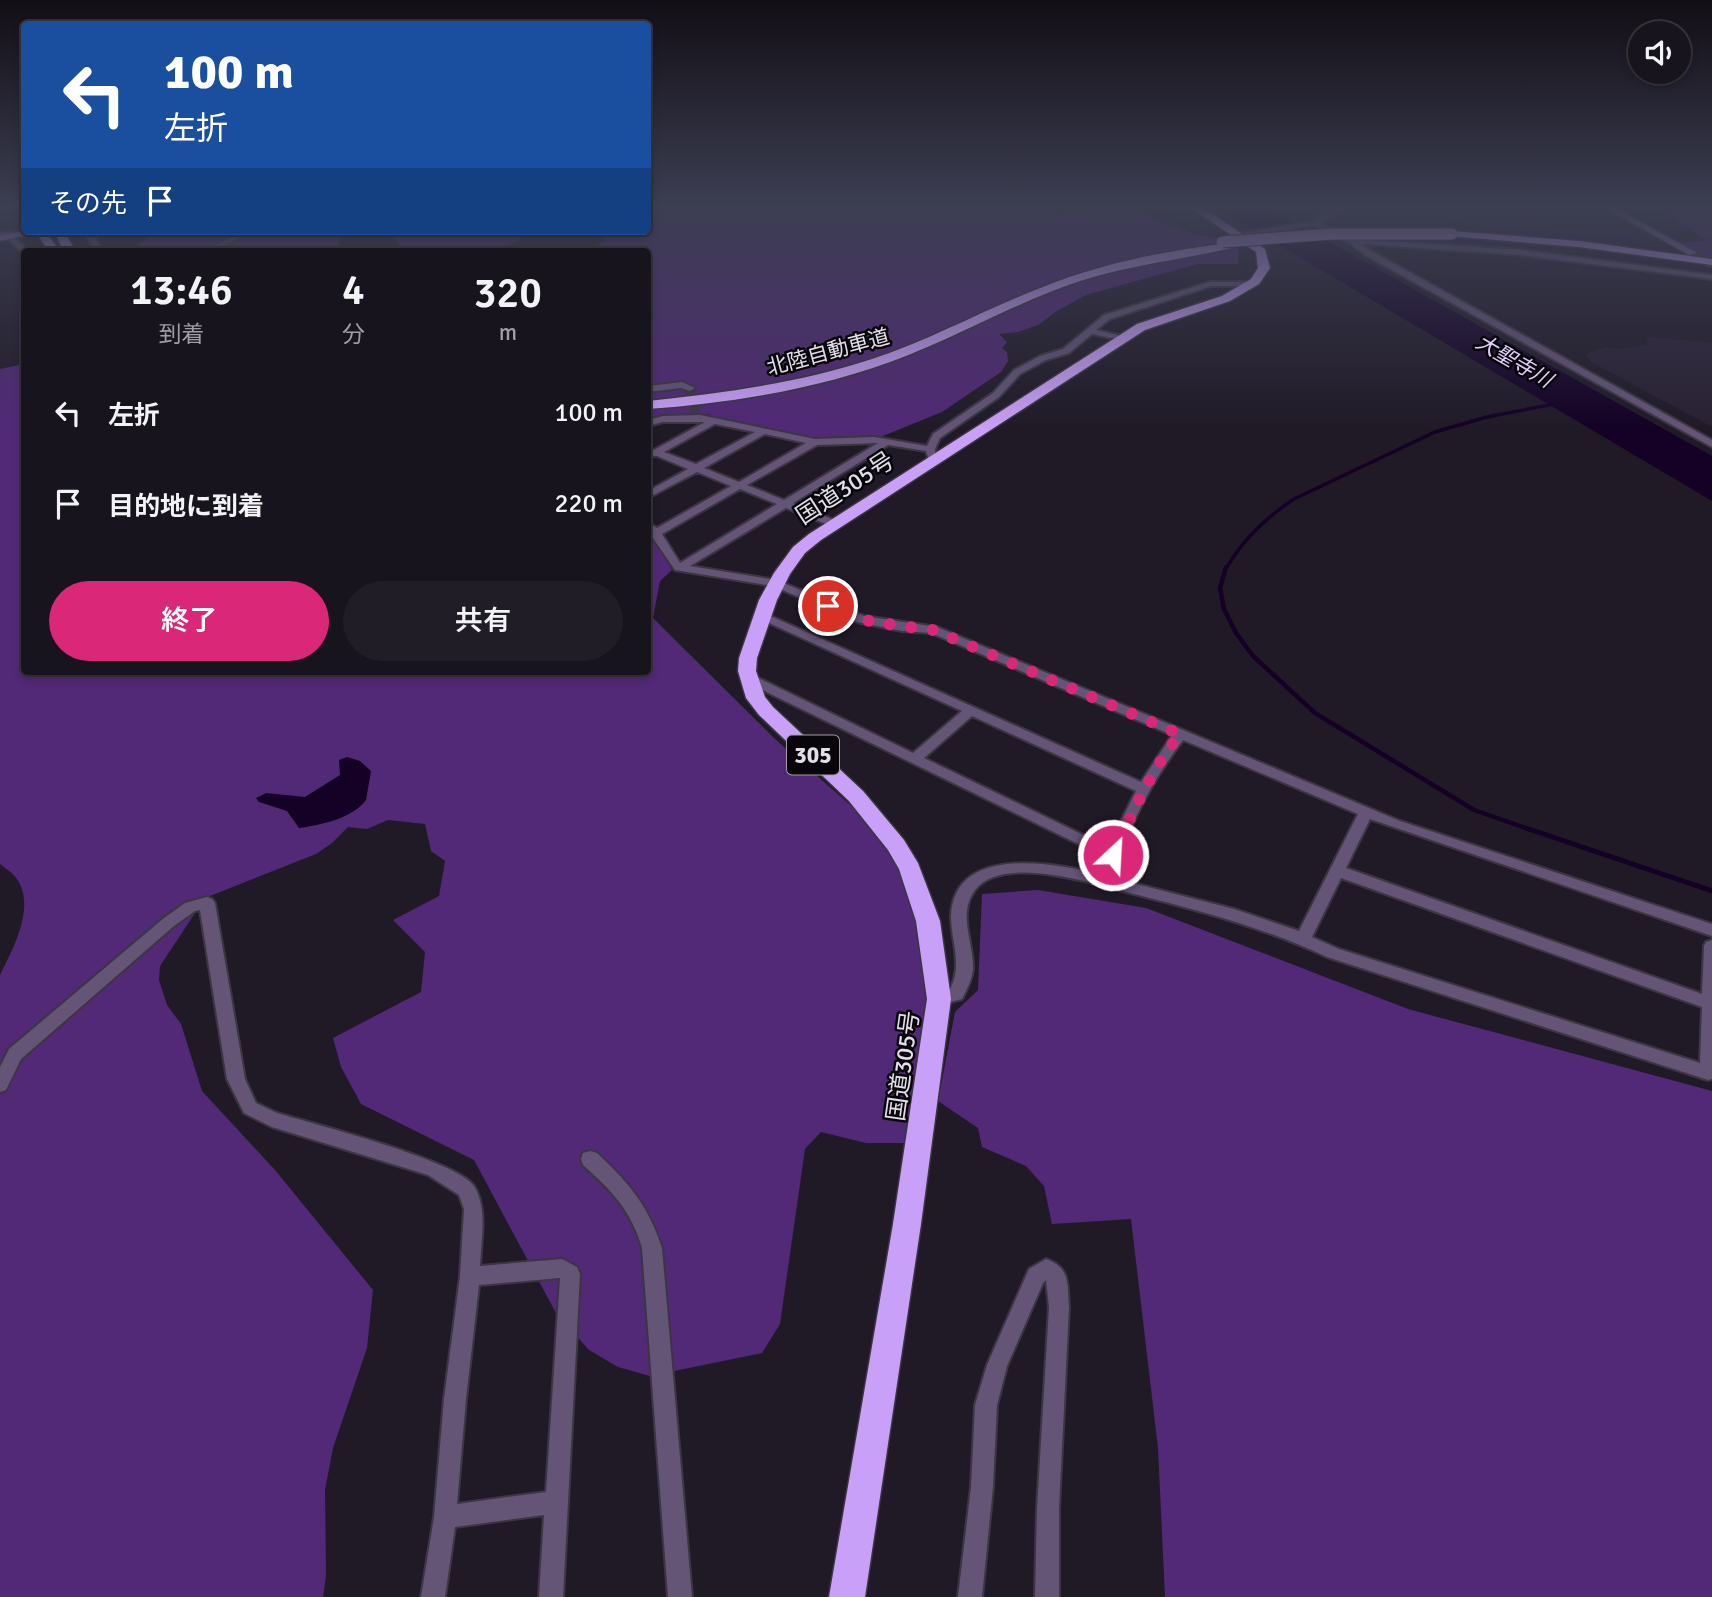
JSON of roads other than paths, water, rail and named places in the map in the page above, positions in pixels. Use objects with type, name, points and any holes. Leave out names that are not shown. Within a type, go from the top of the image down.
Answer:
[{"type":"highway","name":"北陸自動車道","points":[[651,398],[739,387],[833,367],[893,348],[1054,281]]},
{"type":"highway","name":"北陸自動車道","points":[[651,405],[743,393],[842,372],[933,341],[1071,281]]},
{"type":"highway","points":[[1252,285],[1255,281]]},
{"type":"highway","name":"国道305号","points":[[846,1597],[907,1224],[939,999],[928,921],[910,869],[896,845],[856,796],[766,711],[756,698],[748,678],[748,657],[776,583],[806,544],[931,455],[1012,413],[1155,320],[1225,299],[1252,285]]},
{"type":"street","points":[[1418,281],[1712,444]]},
{"type":"street","points":[[651,422],[696,416],[815,442],[887,442],[931,455],[936,436],[996,396],[1017,372],[1043,358],[1066,351],[1107,317],[1210,284],[1252,285]]},
{"type":"street","points":[[1090,331],[1123,339]]},
{"type":"street","points":[[651,388],[681,385],[690,388]]},
{"type":"street","points":[[652,454],[713,421]]},
{"type":"street","points":[[651,493],[762,432]]},
{"type":"street","points":[[815,442],[741,485],[652,529],[667,554],[679,568],[776,583],[861,619],[940,632],[1366,813],[1712,930]]},
{"type":"street","points":[[679,568],[887,442]]},
{"type":"street","points":[[652,454],[697,468],[835,524]]},
{"type":"street","points":[[762,616],[1144,789]]},
{"type":"street","points":[[748,678],[1113,855]]},
{"type":"street","points":[[915,758],[970,711]]},
{"type":"street","points":[[1105,881],[1113,855],[1144,789],[1161,757],[1180,734]]},
{"type":"street","points":[[1303,938],[1366,813]]},
{"type":"street","points":[[939,999],[956,994],[964,983],[966,964],[958,927],[959,910],[969,887],[977,879],[994,872],[1025,869],[1105,881],[1168,897],[1303,938],[1333,953],[1710,1074],[1712,946]]},
{"type":"street","points":[[1337,871],[1710,1003]]},
{"type":"street","points":[[0,1085],[15,1054],[169,922],[190,907],[207,904],[234,1068],[250,1108],[272,1119],[433,1170],[466,1189],[473,1209],[470,1276],[455,1399],[445,1517],[433,1597]]},
{"type":"street","points":[[590,1159],[632,1198],[646,1226],[652,1248],[680,1597]]},
{"type":"street","points":[[470,1276],[562,1268],[570,1274],[551,1597]]},
{"type":"street","points":[[970,1597],[982,1487],[986,1405],[998,1365],[1036,1276],[1046,1268],[1056,1275],[1059,1307],[1048,1508],[1047,1597]]},
{"type":"street","points":[[445,1517],[556,1502]]},
{"type":"water","name":"大聖寺川","points":[[1339,281],[1398,281],[1712,456],[1712,501]]},
{"type":"water","points":[[347,757],[360,761],[371,771],[366,800],[345,816],[299,828],[287,811],[259,802],[256,798],[266,793],[305,797],[340,775],[339,760]]},
{"type":"waterway","points":[[1226,569],[1256,530],[1294,499],[1435,432],[1487,417],[1554,404]]},
{"type":"waterway","points":[[1226,567],[1220,588],[1224,609],[1236,633],[1253,656],[1315,713],[1474,810],[1534,831]]},
{"type":"waterway","points":[[1529,829],[1712,891]]},
{"type":"tunnel","points":[[690,388],[696,414]]}]
